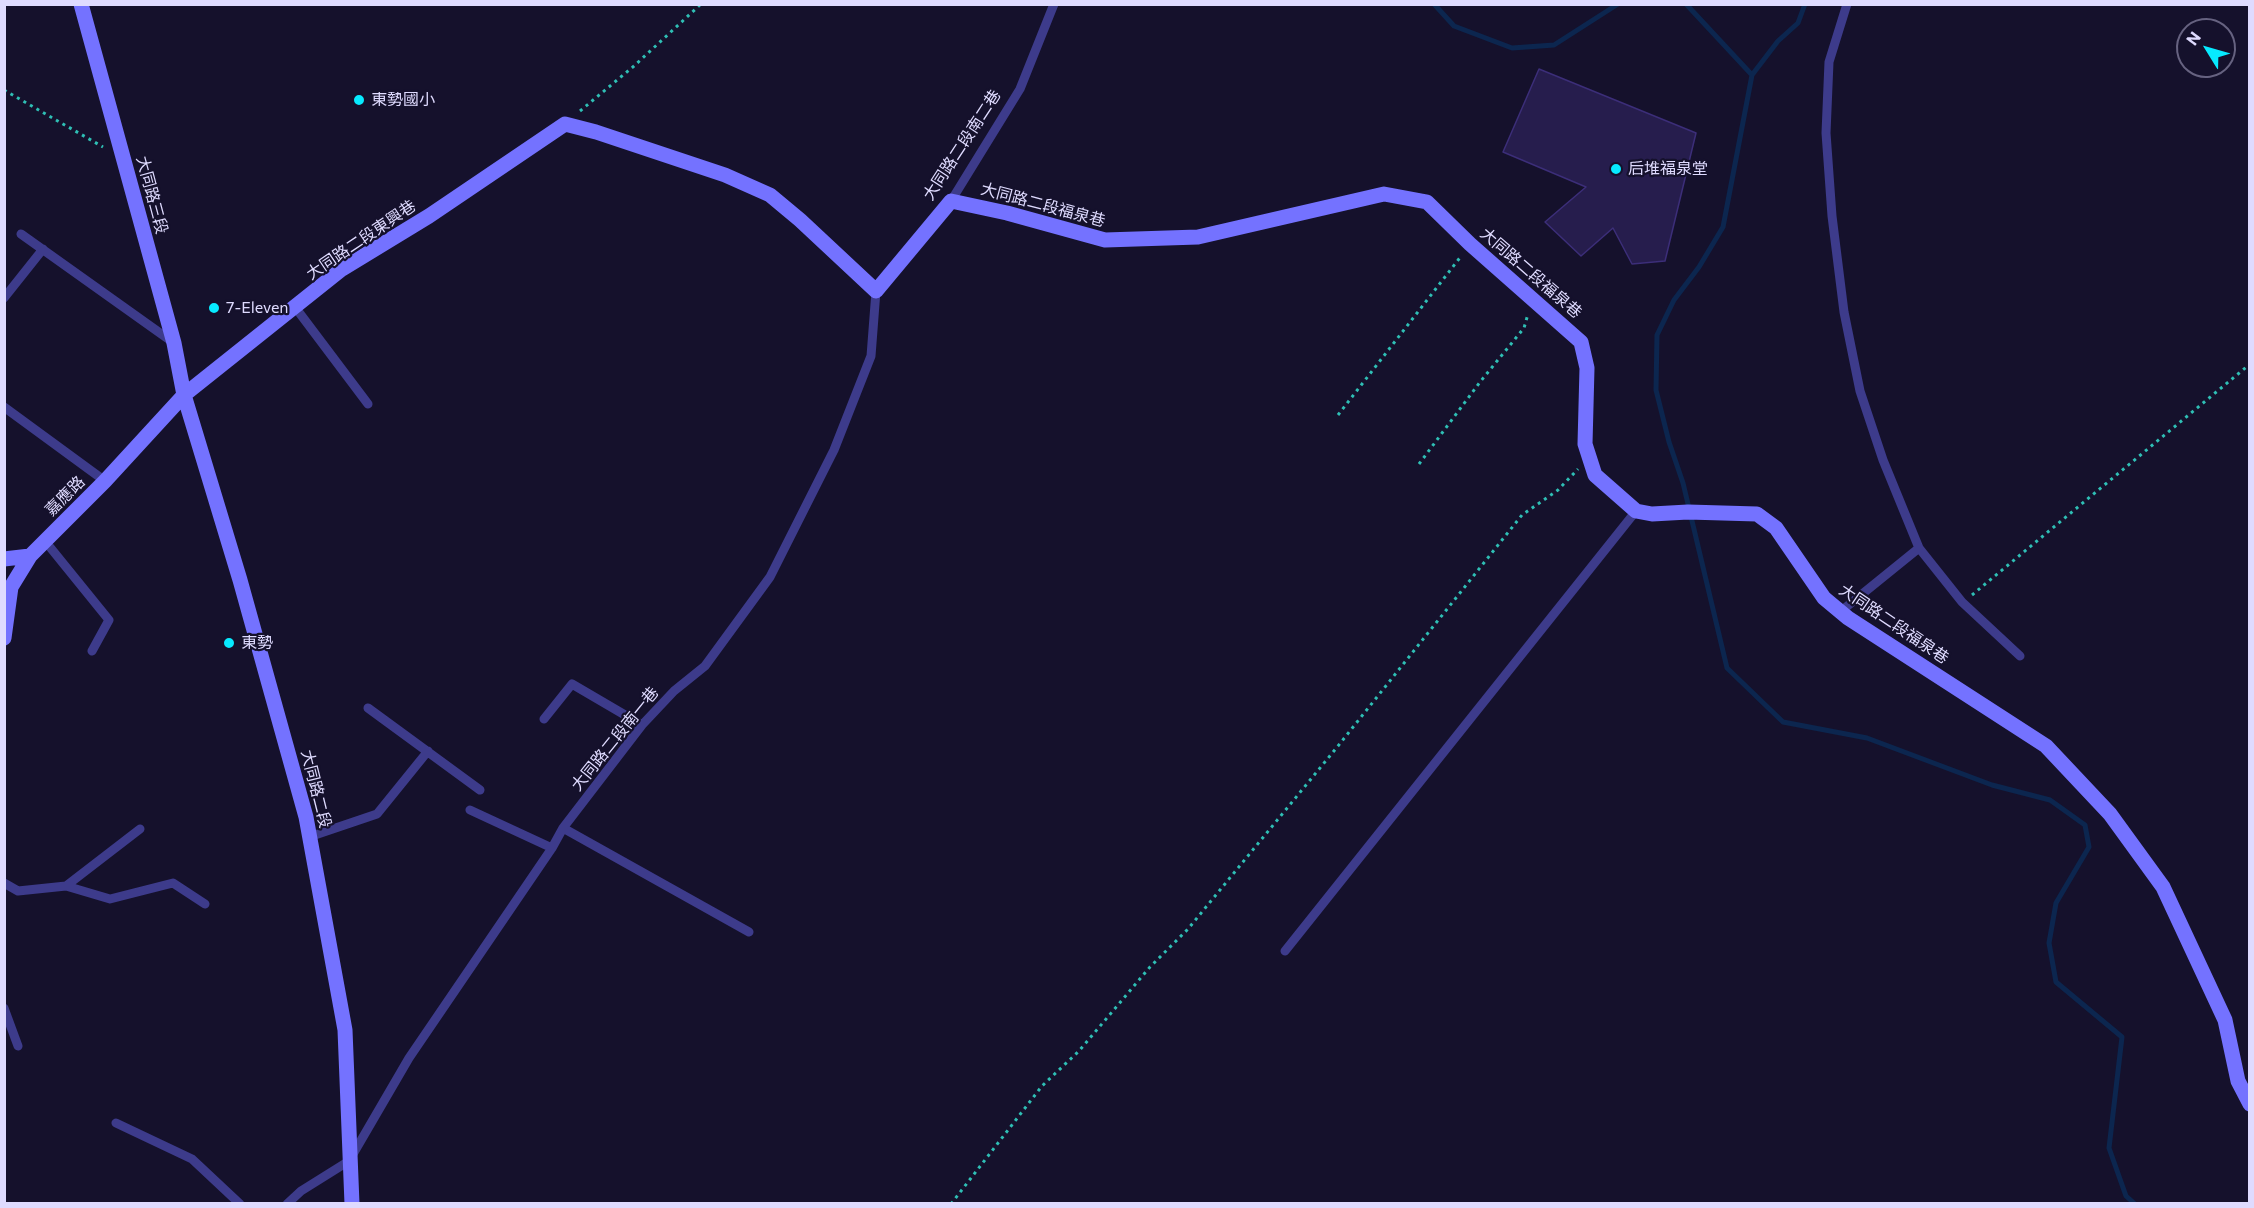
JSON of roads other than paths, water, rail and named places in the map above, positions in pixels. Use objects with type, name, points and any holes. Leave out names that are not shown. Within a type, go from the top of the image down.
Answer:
[{"type":"street","name":"大同路三段","points":[[81,4],[174,343],[184,395]]},
{"type":"street","name":"大同路二段東興巷","points":[[184,395],[342,269],[429,216],[565,124],[725,175],[770,195],[876,291]]},
{"type":"street","name":"大同路二段福泉巷","points":[[951,201],[1007,213],[1105,240],[1198,237],[1384,194],[1427,202],[1470,244],[1581,342],[1587,368],[1585,444],[1595,475],[1636,511],[1652,514],[1688,512],[1757,514],[1776,528],[1824,598],[1840,612],[2046,746],[2110,814],[2163,887],[2225,1020],[2238,1081],[2250,1104]]},
{"type":"street","name":"大同路二段南二巷","points":[[876,291],[951,201]]},
{"type":"street","name":"嘉應路","points":[[4,638],[11,586],[30,556],[105,481],[184,395]]},
{"type":"street","name":"大同路二段","points":[[184,395],[240,580],[306,817],[345,1030],[352,1203]]},
{"type":"street","points":[[4,559],[30,556]]},
{"type":"lane","name":"大同路二段南二巷","points":[[951,201],[1020,89],[1054,4]]},
{"type":"lane","points":[[1847,4],[1829,62],[1826,133],[1832,216],[1844,312],[1860,391],[1883,460],[1919,548],[1962,602],[2020,656]]},
{"type":"lane","points":[[21,234],[174,343]]},
{"type":"lane","points":[[4,298],[43,249]]},
{"type":"lane","name":"大同路二段南一巷","points":[[349,1161],[410,1058],[552,848],[563,828],[642,725],[674,691],[705,666],[770,577],[834,450],[871,356],[876,291]]},
{"type":"lane","points":[[295,307],[368,404]]},
{"type":"lane","points":[[4,407],[105,481]]},
{"type":"lane","points":[[1285,951],[1636,511]]},
{"type":"lane","points":[[45,541],[109,620],[92,651]]},
{"type":"lane","points":[[1840,612],[1919,548]]},
{"type":"lane","points":[[544,719],[573,684],[642,725]]},
{"type":"lane","points":[[368,708],[480,790]]},
{"type":"lane","points":[[309,837],[377,814],[428,751]]},
{"type":"lane","points":[[470,810],[552,848]]},
{"type":"lane","points":[[563,828],[749,932]]},
{"type":"lane","points":[[66,886],[140,830]]},
{"type":"lane","points":[[4,883],[18,891],[66,886],[110,899],[173,883],[205,904]]},
{"type":"lane","points":[[4,1008],[18,1046]]},
{"type":"lane","points":[[116,1123],[192,1159],[240,1203]]},
{"type":"lane","points":[[287,1203],[301,1191],[349,1161]]},
{"type":"waterway","points":[[1434,4],[1454,26],[1512,48],[1554,45],[1618,4]]},
{"type":"waterway","points":[[1686,4],[1752,75]]},
{"type":"waterway","points":[[1805,4],[1798,23],[1778,41],[1752,75],[1723,227],[1699,267],[1674,300],[1657,335],[1656,390],[1669,442],[1683,483],[1727,668],[1783,722],[1867,738],[1992,785],[2050,800],[2085,825],[2089,847],[2056,903],[2049,943],[2056,982],[2122,1037],[2109,1148],[2126,1196],[2135,1204]]},
{"type":"place","name":"東勢國小","points":[[359,100]]},
{"type":"place","name":"后堆福泉堂","points":[[1616,169]]},
{"type":"place","name":"7-Eleven","points":[[214,308]]},
{"type":"place","name":"東勢","points":[[229,643]]}]
